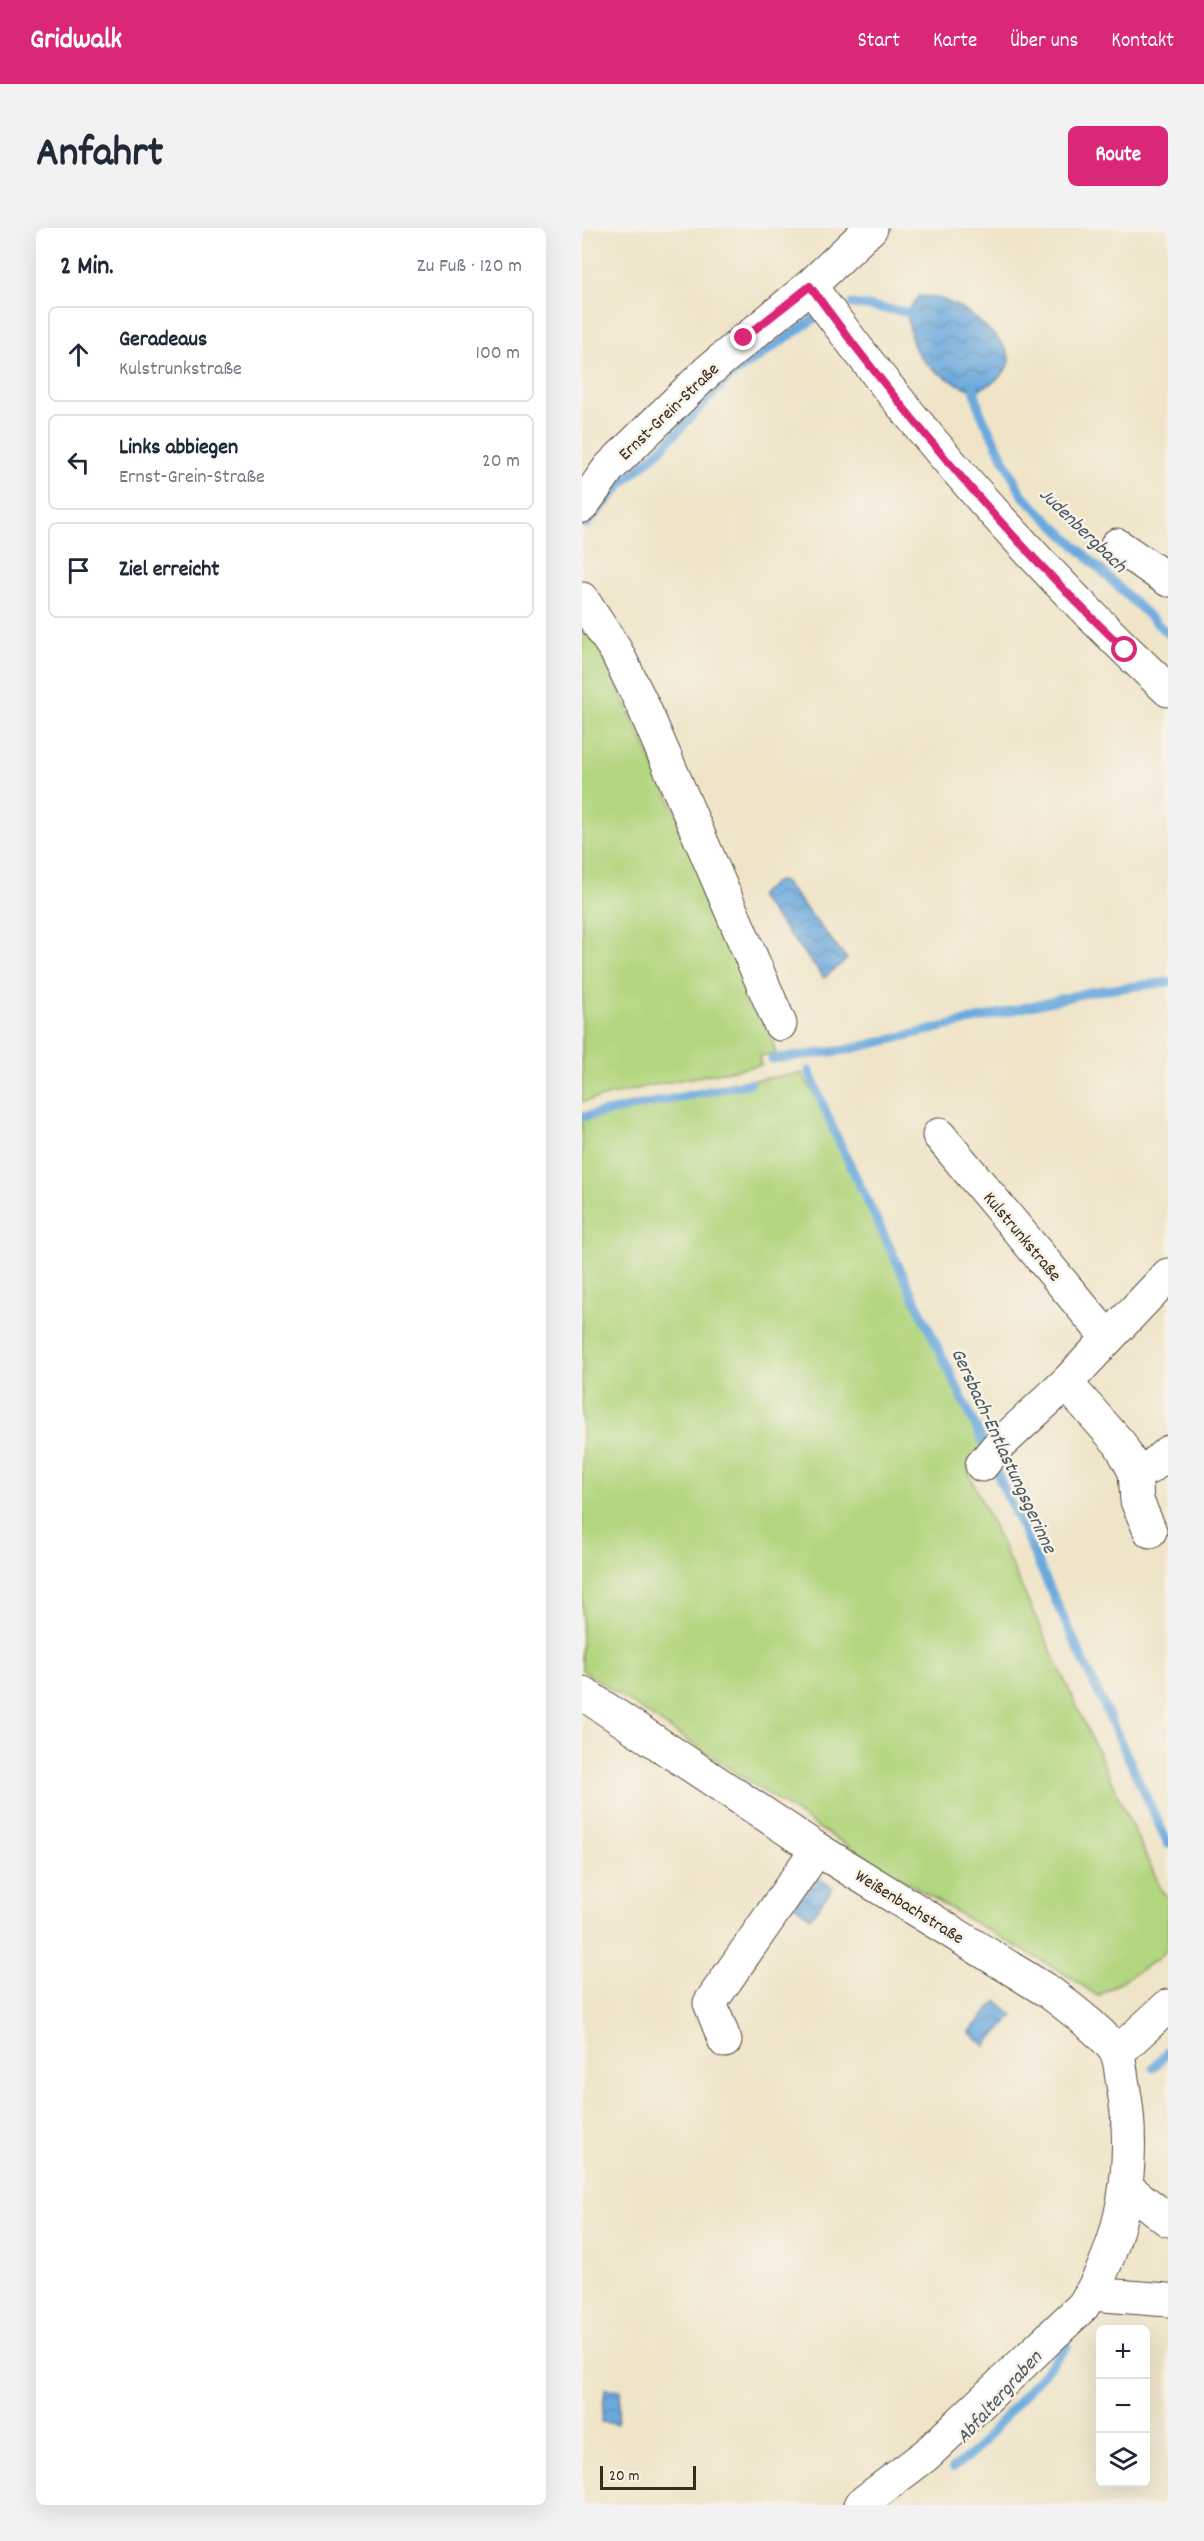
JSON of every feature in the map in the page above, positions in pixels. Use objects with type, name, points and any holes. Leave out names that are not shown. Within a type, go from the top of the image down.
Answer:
[{"type":"street","name":"Ernst-Grein-Straße","points":[[582,506],[609,468],[706,372],[810,286],[871,228]]},
{"type":"street","points":[[810,286],[873,372],[996,517],[1088,614],[1168,690]]},
{"type":"street","points":[[1117,545],[1168,580]]},
{"type":"street","points":[[582,599],[616,651],[644,708],[780,1024]]},
{"type":"street","name":"Kulstrunkstraße","points":[[939,1135],[1107,1337]]},
{"type":"street","points":[[989,1457],[1066,1383],[1168,1275]]},
{"type":"street","points":[[1066,1383],[1120,1444],[1135,1472],[1137,1501],[1150,1531]]},
{"type":"street","points":[[1135,1472],[1151,1467],[1168,1452]]},
{"type":"street","name":"Weißenbachstraße","points":[[582,1693],[817,1849],[1049,1992],[1084,2018],[1117,2053]]},
{"type":"street","points":[[725,2041],[710,2003],[817,1849]]},
{"type":"street","points":[[860,2505],[926,2456],[1083,2306],[1091,2294],[1113,2242],[1127,2188],[1127,2107],[1117,2053],[1168,2006]]},
{"type":"street","points":[[1127,2188],[1168,2220]]},
{"type":"street","points":[[1091,2294],[1168,2300]]},
{"type":"green space","points":[[582,612],[744,957],[776,1053],[759,1056],[761,1065],[648,1086],[582,1102]]},
{"type":"green space","points":[[802,1073],[833,1129],[986,1446],[967,1469],[1162,1891],[1168,1898],[1168,1948],[1159,1958],[1098,1996],[1062,1972],[968,1919],[822,1830],[582,1670],[582,1117],[732,1083]]},
{"type":"water","points":[[919,296],[934,297],[951,303],[970,314],[997,338],[1008,354],[1009,361],[1004,372],[991,384],[975,391],[960,385],[929,366],[918,354],[913,344],[907,312]]},
{"type":"water","points":[[781,881],[847,959],[824,978],[758,896],[775,882]]},
{"type":"water","points":[[815,1875],[833,1888],[811,1917],[794,1905]]},
{"type":"water","points":[[997,2001],[1013,2016],[985,2046],[969,2032]]},
{"type":"water","points":[[605,2388],[621,2390],[617,2424],[601,2422]]},
{"type":"waterway","name":"Judenbergbach","points":[[852,304],[907,312],[918,317]]},
{"type":"waterway","name":"Judenbergbach","points":[[586,524],[627,479],[660,450],[729,377],[814,319]]},
{"type":"waterway","name":"Judenbergbach","points":[[972,380],[980,412],[1022,495],[1168,634]]},
{"type":"waterway","name":"Gersbach-Entlastungsgerinne","points":[[772,1059],[846,1050],[1090,992],[1168,982]]},
{"type":"waterway","name":"Gersbach-Entlastungsgerinne","points":[[809,1071],[833,1129],[987,1450]]},
{"type":"waterway","name":"Gersbach-Entlastungsgerinne","points":[[582,1117],[751,1083]]},
{"type":"waterway","name":"Gersbach-Entlastungsgerinne","points":[[992,1463],[1168,1844]]},
{"type":"waterway","name":"Abfaltergraben","points":[[1153,2068],[1168,2051]]},
{"type":"waterway","name":"Abfaltergraben","points":[[953,2468],[975,2451],[1068,2345]]},
{"type":"route","points":[[744,338],[810,286],[873,372],[996,517],[1125,650]]}]
